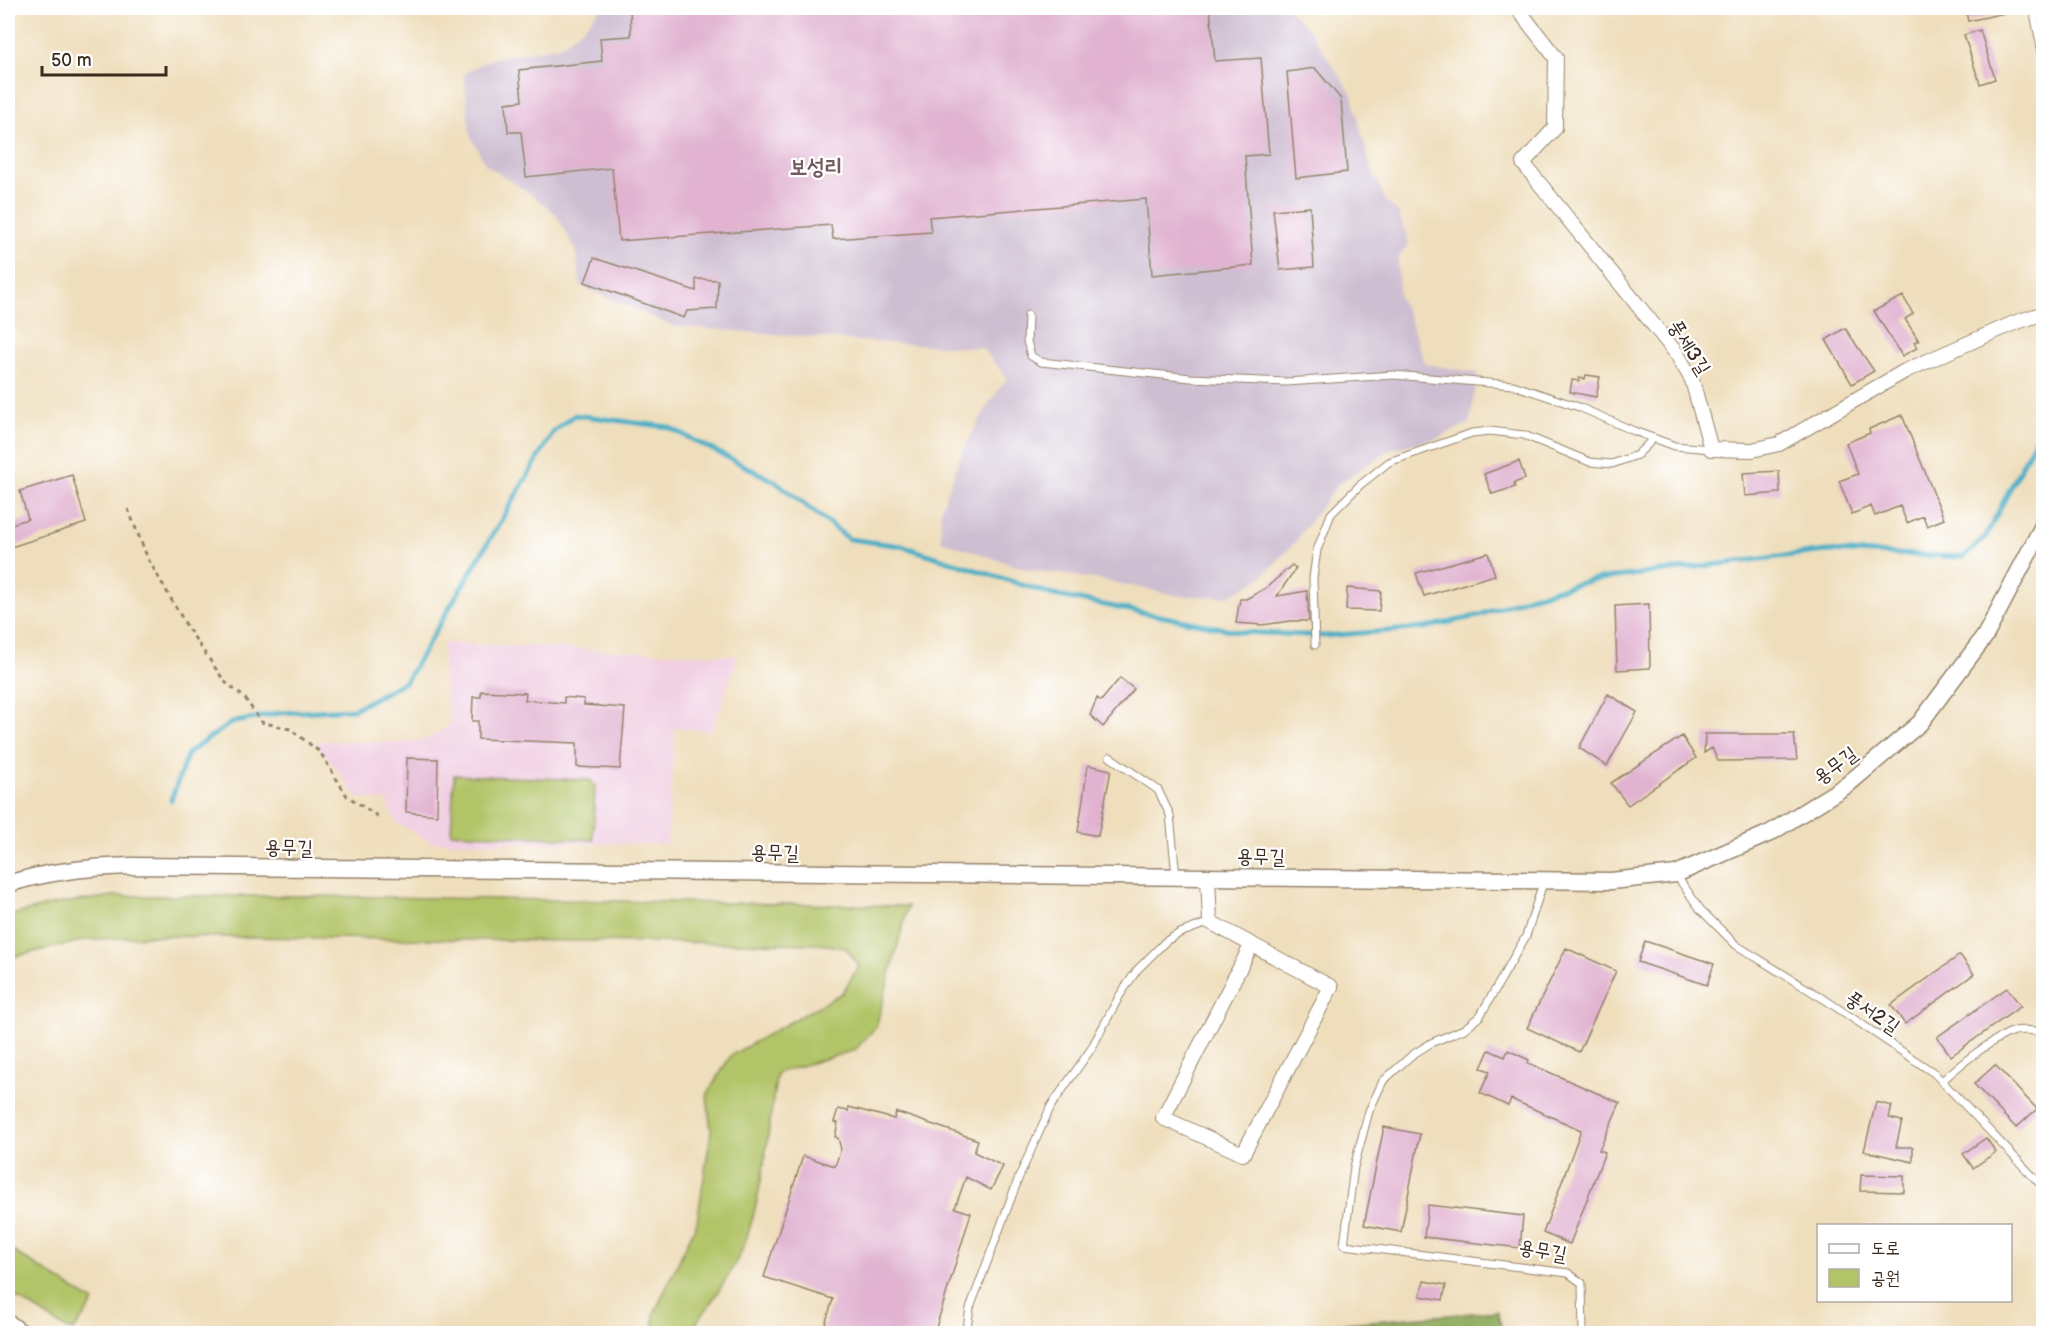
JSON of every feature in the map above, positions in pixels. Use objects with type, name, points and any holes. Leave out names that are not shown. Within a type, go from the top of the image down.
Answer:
[{"type":"street","name":"풍세3길","points":[[1517,8],[1556,58],[1556,128],[1523,163],[1677,354],[1692,380],[1711,449]]},
{"type":"street","points":[[1711,449],[1752,450],[1779,444],[1905,371],[2014,322],[2043,314]]},
{"type":"street","name":"용무길","points":[[8,884],[34,876],[91,867],[132,866],[1611,881],[1676,874],[1770,833],[1847,785],[1920,723],[1986,636],[2043,525]]},
{"type":"street","points":[[1208,877],[1210,922],[1252,944],[1331,987],[1243,1154],[1163,1118],[1252,944]]},
{"type":"street","points":[[8,1323],[23,1334]]},
{"type":"lane","points":[[2033,8],[2043,63]]},
{"type":"lane","points":[[1028,315],[1028,341],[1031,356],[1041,362],[1191,378],[1286,382],[1394,375],[1513,385],[1579,407],[1675,446],[1711,449]]},
{"type":"lane","points":[[1315,643],[1313,578],[1317,550],[1331,514],[1360,485],[1389,462],[1472,433],[1490,431],[1524,435],[1590,462],[1612,464],[1637,455],[1654,438]]},
{"type":"lane","points":[[1110,757],[1158,790],[1170,815],[1176,876]]},
{"type":"lane","name":"풍서2길","points":[[1676,874],[1700,909],[1737,945],[1827,1001],[1934,1073],[2043,1188]]},
{"type":"lane","name":"용무길","points":[[1544,880],[1526,936],[1480,1016],[1464,1029],[1431,1043],[1412,1055],[1383,1081],[1369,1112],[1354,1167],[1344,1245],[1568,1273],[1582,1283],[1583,1334]]},
{"type":"lane","points":[[966,1334],[970,1308],[1019,1177],[1051,1107],[1091,1048],[1120,995],[1137,970],[1166,940],[1210,922]]},
{"type":"lane","points":[[1941,1081],[1978,1052],[2016,1031],[2043,1032]]},
{"type":"path","points":[[128,510],[148,559],[189,630],[225,682],[245,698],[261,722],[290,729],[320,752],[347,796],[379,817]]},
{"type":"shaded area","points":[[601,8],[1287,8],[1311,32],[1352,95],[1369,162],[1385,200],[1398,212],[1409,243],[1398,259],[1399,297],[1409,317],[1425,364],[1477,373],[1470,423],[1438,438],[1391,449],[1337,485],[1292,546],[1261,578],[1227,597],[1179,596],[1102,580],[1026,569],[941,541],[940,512],[963,450],[988,405],[1007,378],[982,348],[673,326],[581,286],[575,249],[556,214],[531,194],[486,165],[470,135],[464,74],[490,59],[561,46],[584,27]]},
{"type":"shaded area","points":[[443,643],[738,656],[712,731],[675,728],[667,844],[430,842],[396,822],[389,809],[388,801],[358,798],[315,741],[405,743],[430,738],[450,725],[443,678]]},
{"type":"green space","points":[[454,775],[590,780],[595,785],[593,840],[451,833]]},
{"type":"green space","points":[[114,896],[319,896],[908,906],[876,1027],[855,1050],[777,1073],[757,1200],[741,1252],[689,1333],[654,1334],[654,1314],[697,1222],[711,1132],[707,1095],[731,1055],[842,993],[859,966],[846,948],[820,944],[148,936],[85,940],[8,958],[8,916],[55,904]]},
{"type":"green space","points":[[8,1248],[94,1302],[75,1329],[68,1330],[8,1292]]},
{"type":"green space","points":[[1497,1311],[1503,1333],[1307,1333],[1309,1326]]},
{"type":"building","points":[[630,8],[1084,8],[1084,10],[1210,8],[1215,61],[1261,58],[1269,154],[1245,156],[1253,265],[1152,275],[1146,199],[929,217],[931,232],[833,239],[831,225],[619,241],[612,168],[526,177],[521,132],[508,132],[506,103],[522,101],[519,70],[602,61],[600,38],[631,36]]},
{"type":"building","points":[[1965,8],[2004,8],[2005,13],[1968,21]]},
{"type":"building","points":[[1980,30],[1995,79],[1980,84],[1964,35]]},
{"type":"building","points":[[1315,68],[1341,99],[1347,172],[1296,178],[1287,72]]},
{"type":"building","points":[[1310,207],[1314,267],[1280,270],[1273,210]]},
{"type":"building","points":[[594,258],[696,291],[696,279],[718,280],[717,309],[687,311],[684,318],[585,282]]},
{"type":"building","points":[[1903,296],[1913,314],[1905,319],[1919,341],[1914,342],[1917,348],[1902,356],[1874,311]]},
{"type":"building","points":[[1845,328],[1874,371],[1852,384],[1826,340]]},
{"type":"building","points":[[1586,375],[1600,377],[1596,397],[1570,392],[1572,380],[1585,379]]},
{"type":"building","points":[[1902,415],[1944,519],[1927,526],[1923,516],[1907,523],[1900,506],[1875,516],[1871,506],[1852,514],[1839,481],[1858,474],[1846,443],[1870,433],[1869,429]]},
{"type":"building","points":[[1519,461],[1525,479],[1514,483],[1515,487],[1492,494],[1484,474]]},
{"type":"building","points":[[1779,471],[1780,493],[1745,496],[1743,473]]},
{"type":"building","points":[[72,475],[86,523],[11,547],[8,525],[28,519],[20,491]]},
{"type":"building","points":[[1488,553],[1495,575],[1424,596],[1416,573]]},
{"type":"building","points":[[1292,565],[1296,568],[1277,596],[1307,591],[1309,621],[1262,625],[1236,623],[1240,599],[1246,599],[1266,588]]},
{"type":"building","points":[[1347,588],[1381,591],[1379,611],[1346,610]]},
{"type":"building","points":[[1649,604],[1650,668],[1617,670],[1615,606]]},
{"type":"building","points":[[1120,678],[1134,689],[1103,727],[1090,715],[1097,698],[1101,701]]},
{"type":"building","points":[[481,691],[526,693],[525,700],[564,703],[564,697],[584,699],[584,705],[625,708],[620,769],[577,767],[577,743],[478,739],[478,721],[472,721],[473,697],[481,697]]},
{"type":"building","points":[[1608,694],[1637,712],[1607,766],[1579,748]]},
{"type":"building","points":[[1705,734],[1794,734],[1797,760],[1718,761],[1712,748],[1704,753]]},
{"type":"building","points":[[1682,736],[1696,758],[1628,805],[1611,783]]},
{"type":"building","points":[[407,758],[438,759],[437,815],[406,812]]},
{"type":"building","points":[[1088,765],[1111,770],[1098,836],[1078,832]]},
{"type":"building","points":[[1645,941],[1714,964],[1707,985],[1638,962]]},
{"type":"building","points":[[1566,948],[1616,971],[1579,1052],[1527,1028]]},
{"type":"building","points":[[1960,955],[1974,974],[1905,1024],[1891,1005]]},
{"type":"building","points":[[2007,988],[2021,1006],[1951,1056],[1937,1037]]},
{"type":"building","points":[[1489,1050],[1505,1057],[1508,1050],[1529,1060],[1528,1063],[1620,1103],[1599,1150],[1605,1152],[1570,1244],[1543,1233],[1581,1130],[1511,1099],[1508,1106],[1480,1093],[1490,1071],[1481,1068]]},
{"type":"building","points":[[1995,1065],[2037,1109],[2016,1128],[1974,1084]]},
{"type":"building","points":[[1876,1102],[1892,1106],[1889,1118],[1902,1121],[1896,1147],[1913,1147],[1913,1162],[1864,1151]]},
{"type":"building","points":[[849,1107],[894,1119],[896,1112],[978,1140],[974,1152],[1003,1166],[991,1190],[966,1177],[955,1208],[971,1213],[934,1334],[822,1334],[833,1299],[764,1277],[803,1156],[835,1166],[841,1149],[838,1138],[835,1137],[838,1123],[834,1122],[838,1109],[848,1111]]},
{"type":"building","points":[[1384,1127],[1420,1134],[1401,1232],[1364,1225]]},
{"type":"building","points":[[1986,1138],[1996,1152],[1973,1168],[1963,1154]]},
{"type":"building","points":[[1861,1175],[1904,1176],[1904,1192],[1860,1191]]},
{"type":"building","points":[[1428,1205],[1523,1216],[1520,1248],[1424,1237]]},
{"type":"building","points":[[1424,1281],[1446,1285],[1443,1300],[1420,1296]]},
{"type":"waterway","points":[[171,800],[188,753],[231,723],[279,713],[354,709],[406,681],[554,431],[575,415],[668,427],[776,482],[849,539],[902,546],[1054,595],[1241,632],[1325,636],[1424,628],[1477,616],[1529,597],[1592,580],[1826,551],[1964,557],[1986,536],[2044,422]]},
{"type":"district","name":"보성리","points":[[816,166]]}]
